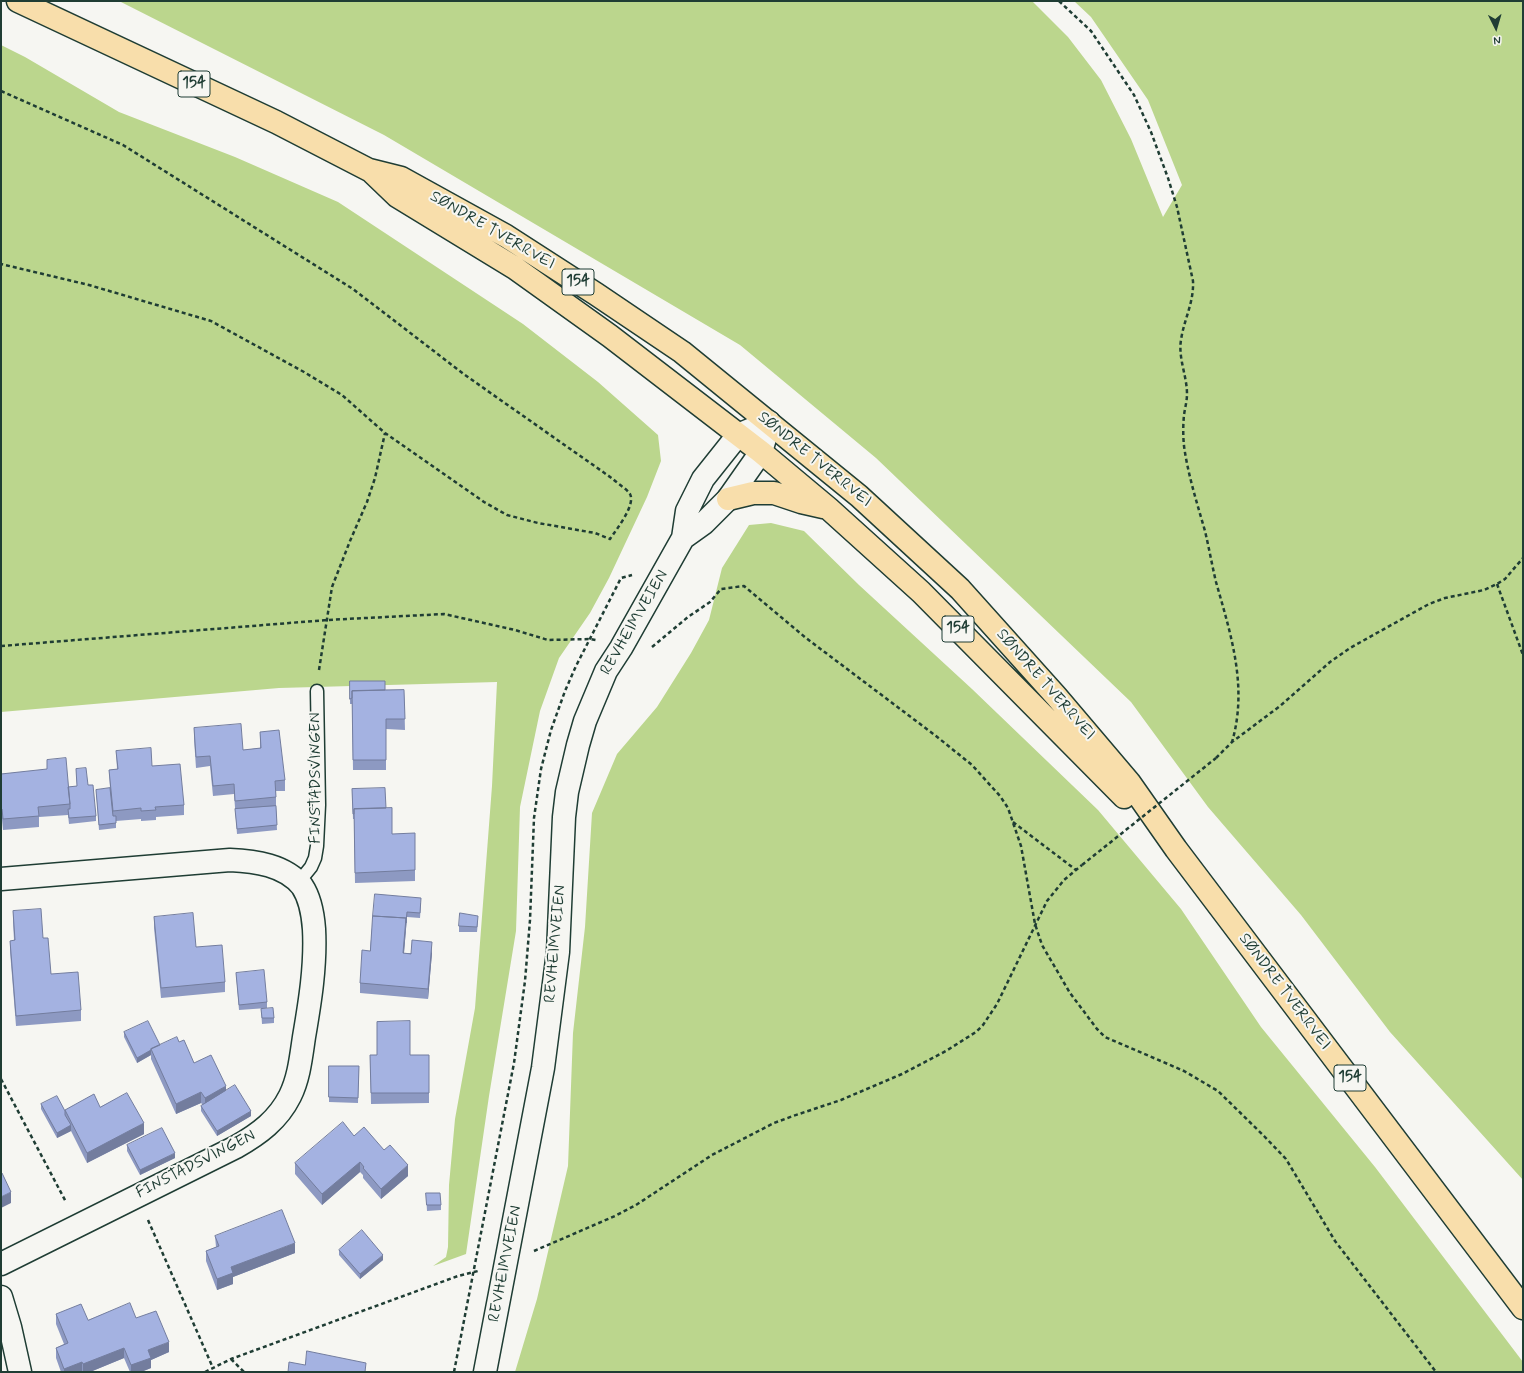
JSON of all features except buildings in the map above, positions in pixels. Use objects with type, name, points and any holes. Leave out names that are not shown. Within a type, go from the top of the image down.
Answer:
[{"type":"main road","name":"SØNDRE TVERRVEI","points":[[18,1],[276,122],[369,170],[401,178],[506,236],[682,352],[859,496],[960,589],[1056,696],[1129,782],[1176,848],[1523,1308]]},
{"type":"main road","name":"SØNDRE TVERRVEI","points":[[369,170],[397,196],[515,268],[610,336],[761,452],[828,508],[921,592],[1176,848]]},
{"type":"main road","name":"154","points":[[728,499],[753,494],[774,493],[801,502],[828,508]]},
{"type":"street","name":"REVHEIMVEIEN","points":[[485,1372],[543,1068],[558,952],[564,817],[567,792],[585,721],[606,671],[621,648],[683,538],[687,511],[703,479],[738,435],[769,422]]},
{"type":"street","name":"REVHEIMVEIEN","points":[[683,538],[704,523],[728,499],[761,452],[769,422]]},
{"type":"street","name":"FINSTADSVINGEN","points":[[1,879],[230,860],[263,863],[276,868],[298,882],[306,893],[314,927],[315,944],[308,1012],[300,1064],[290,1097],[273,1121],[255,1136],[1,1264]]},
{"type":"street","points":[[1,1297],[12,1334],[20,1372]]},
{"type":"lane","name":"FINSTADSVINGEN","points":[[298,882],[311,867],[315,858],[317,846],[319,805],[317,691]]},
{"type":"path","points":[[1059,1],[1091,31],[1134,95],[1153,137],[1177,206],[1193,291],[1190,311],[1181,340],[1181,352],[1186,377],[1187,396],[1184,416],[1184,444],[1191,482],[1236,659],[1238,706],[1237,720],[1232,742]]},
{"type":"path","points":[[1,91],[123,145],[353,289],[465,375],[613,479],[630,494],[630,507],[610,539],[595,533],[538,523],[507,515],[484,502],[385,433],[342,395],[304,372],[211,321],[89,285],[1,264]]},
{"type":"path","points":[[317,691],[332,587],[367,502],[375,478],[385,433]]},
{"type":"path","points":[[506,1262],[615,1216],[712,1155],[774,1123],[824,1107],[902,1074],[964,1040],[980,1028],[990,1015],[1047,901],[1055,890],[1076,870],[1216,758],[1232,742],[1280,706],[1330,662],[1350,648],[1429,604],[1445,598],[1484,590],[1498,584],[1505,579],[1523,558]]},
{"type":"path","points":[[1498,584],[1523,655]]},
{"type":"path","points":[[648,650],[688,617],[710,602],[721,590],[744,586],[806,638],[972,765],[1000,796],[1008,808],[1021,846],[1035,924],[1042,945],[1070,993],[1096,1029],[1105,1037],[1184,1071],[1218,1092],[1286,1159],[1335,1241],[1436,1372]]},
{"type":"path","points":[[1,646],[327,620],[444,614],[515,630],[548,640]]},
{"type":"path","points":[[1013,821],[1076,870]]},
{"type":"path","points":[[1,1079],[78,1225]]},
{"type":"path","points":[[138,1195],[213,1368]]},
{"type":"path","points":[[205,1372],[231,1360],[458,1276],[474,1272]]},
{"type":"path","points":[[231,1360],[244,1372]]},
{"type":"green space","points":[[119,1],[1032,1],[1068,37],[1101,80],[1131,139],[1163,217],[1182,185],[1148,100],[1091,17],[1074,1],[1523,1],[1523,1180],[1390,1032],[1301,915],[1208,807],[1131,702],[876,458],[740,345],[384,135]]},
{"type":"green space","points":[[1,45],[25,57],[119,112],[235,157],[338,202],[523,324],[598,382],[658,435],[661,461],[647,497],[609,578],[590,613],[559,658],[540,711],[520,807],[516,931],[489,1096],[466,1254],[433,1266],[446,1257],[448,1247],[449,1185],[455,1119],[475,1008],[492,786],[497,682],[279,688],[1,712]]},
{"type":"green space","points":[[771,523],[804,531],[859,585],[972,689],[1098,810],[1181,909],[1261,1027],[1375,1167],[1523,1362],[1523,1372],[515,1372],[537,1299],[568,1166],[573,1033],[585,927],[592,813],[617,754],[657,707],[691,653],[709,620],[722,568],[749,525]]}]
